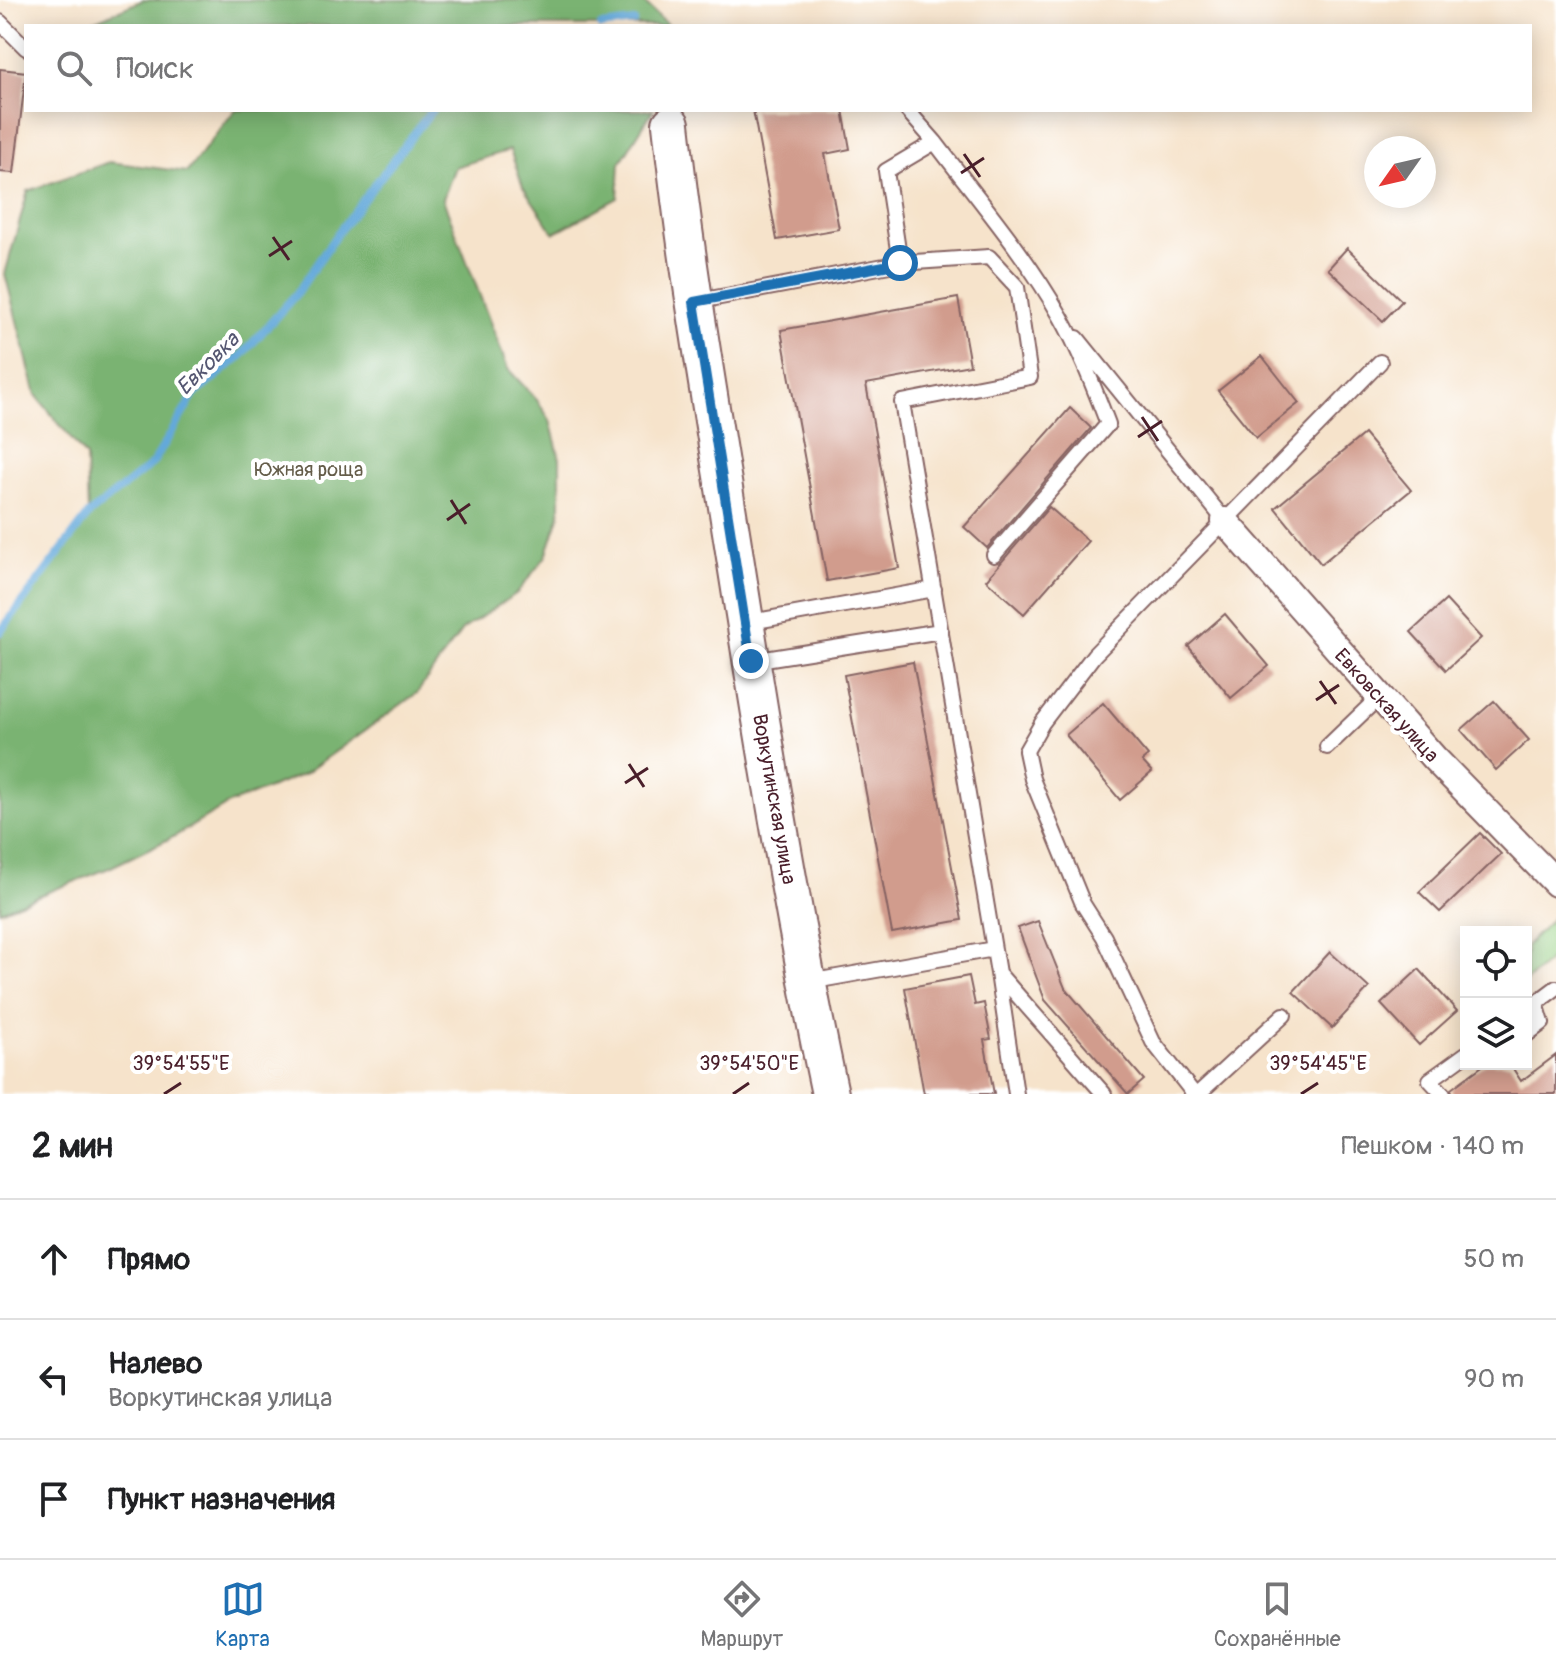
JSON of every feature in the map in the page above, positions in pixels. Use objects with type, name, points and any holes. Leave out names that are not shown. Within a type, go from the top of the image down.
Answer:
[{"type":"street","name":"Воркутинская улица","points":[[676,117],[683,231],[694,302],[806,982],[830,1094]]},
{"type":"street","name":"Евковская улица","points":[[1225,521],[1434,758],[1556,883]]},
{"type":"lane","points":[[0,22],[24,46]]},
{"type":"lane","points":[[909,112],[1003,233],[1061,317],[1225,521]]},
{"type":"lane","points":[[900,263],[886,171],[935,142]]},
{"type":"lane","points":[[989,257],[1003,233]]},
{"type":"lane","points":[[694,302],[900,263],[989,257]]},
{"type":"lane","points":[[989,257],[1017,287],[1030,377],[902,402],[1016,1094]]},
{"type":"lane","points":[[994,555],[1108,424],[1061,317]]},
{"type":"lane","points":[[1284,1015],[1196,1094],[1153,1042],[1104,937],[1083,904],[1032,779],[1026,751],[1042,723],[1094,655],[1380,362]]},
{"type":"lane","points":[[745,623],[934,589]]},
{"type":"lane","points":[[751,661],[941,631]]},
{"type":"lane","points":[[1327,747],[1379,697]]},
{"type":"lane","points":[[806,982],[994,949]]},
{"type":"lane","points":[[998,973],[1104,1094]]},
{"type":"lane","points":[[1532,1030],[1542,1023],[1536,1003],[1556,988]]},
{"type":"lane","points":[[1443,1094],[1430,1080],[1460,1058]]},
{"type":"green space","points":[[143,0],[641,0],[667,24],[87,24]]},
{"type":"green space","name":"Южная роща","points":[[233,112],[652,112],[620,163],[618,198],[554,233],[523,187],[510,150],[455,167],[443,199],[508,369],[537,400],[550,420],[560,459],[560,514],[546,556],[517,593],[462,630],[417,693],[304,774],[229,804],[175,836],[109,868],[0,911],[0,632],[88,514],[86,457],[36,395],[5,274],[28,191],[109,162],[187,172]]},
{"type":"green space","points":[[1556,915],[1556,954],[1532,976],[1532,940]]},
{"type":"building","points":[[0,69],[24,72],[14,173],[0,172]]},
{"type":"building","points":[[753,112],[843,112],[850,149],[825,154],[839,229],[777,240]]},
{"type":"building","points":[[1347,248],[1402,301],[1383,321],[1328,269]]},
{"type":"building","points":[[958,298],[970,365],[866,384],[899,568],[827,581],[781,330]]},
{"type":"building","points":[[1262,356],[1299,403],[1256,438],[1218,391]]},
{"type":"building","points":[[1070,408],[1091,428],[987,548],[964,527]]},
{"type":"building","points":[[1364,434],[1411,490],[1321,564],[1275,508]]},
{"type":"building","points":[[1049,507],[1088,541],[1024,614],[986,580]]},
{"type":"building","points":[[1446,600],[1481,638],[1446,670],[1411,632]]},
{"type":"building","points":[[1225,614],[1269,666],[1231,698],[1188,646]]},
{"type":"building","points":[[913,662],[962,920],[892,933],[844,675]]},
{"type":"building","points":[[1494,701],[1529,740],[1496,770],[1461,730]]},
{"type":"building","points":[[1103,703],[1148,756],[1142,761],[1152,772],[1120,800],[1066,735]]},
{"type":"building","points":[[1480,833],[1501,854],[1440,912],[1419,892]]},
{"type":"building","points":[[1038,921],[1065,988],[1144,1080],[1128,1094],[1045,1000],[1018,928]]},
{"type":"building","points":[[1330,952],[1369,988],[1332,1028],[1293,992]]},
{"type":"building","points":[[1419,969],[1457,1011],[1419,1045],[1381,1004]]},
{"type":"building","points":[[969,976],[975,1005],[984,1003],[991,1039],[984,1040],[994,1094],[924,1094],[905,988]]},
{"type":"building","points":[[1556,1055],[1556,1094],[1453,1094],[1451,1089],[1477,1070],[1514,1070],[1521,1081]]},
{"type":"waterway","name":"Евковка","points":[[618,24],[634,22]]},
{"type":"waterway","name":"Евковка","points":[[0,632],[88,515],[153,463],[194,395],[241,356],[297,293],[337,234],[430,112]]},
{"type":"route","points":[[751,661],[694,302],[900,263]]}]
